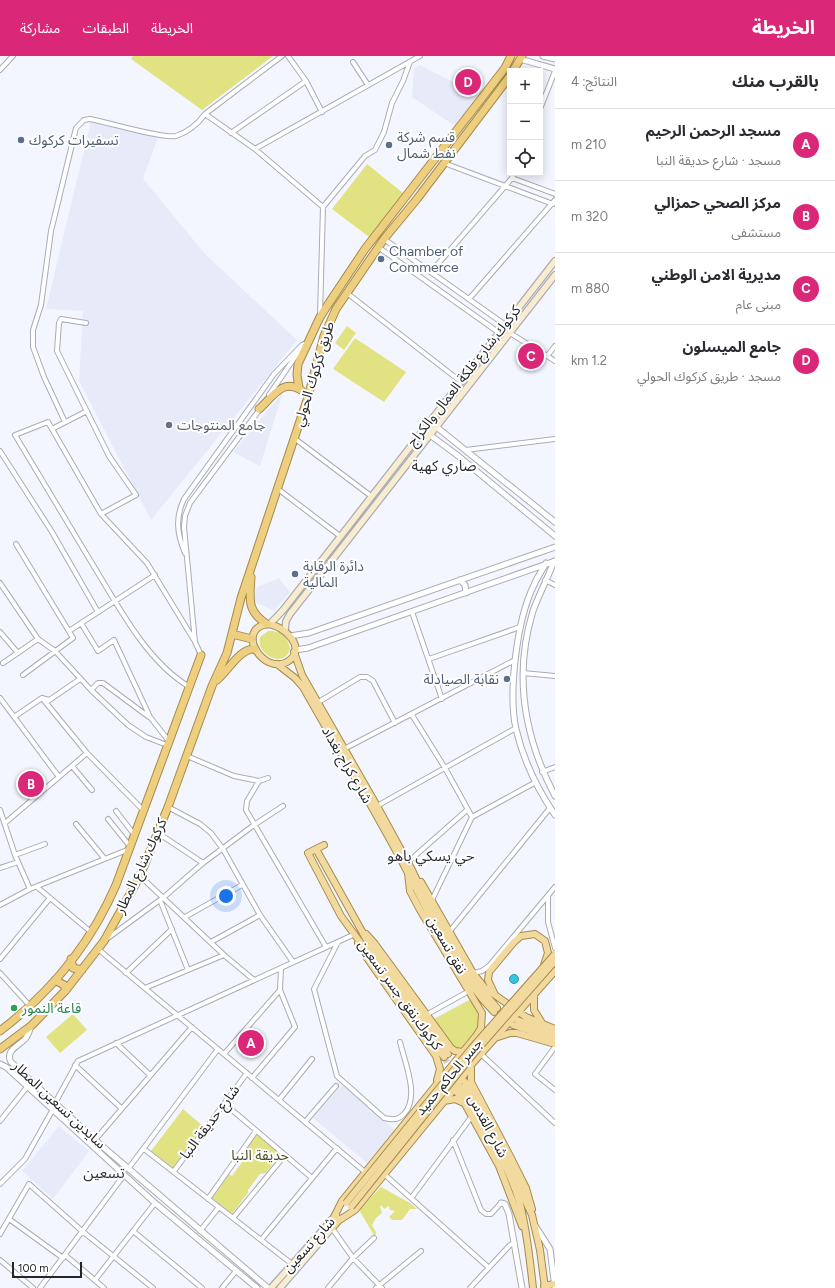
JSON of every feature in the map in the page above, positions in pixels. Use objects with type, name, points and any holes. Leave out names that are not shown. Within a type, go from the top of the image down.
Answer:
[{"type":"highway","name":"طريق كركوك الحولي","points":[[299,388],[297,368],[320,317],[365,248],[504,68],[511,56]]},
{"type":"highway","points":[[515,68],[521,58]]},
{"type":"highway","name":"طريق كركوك الحولي","points":[[219,671],[232,634],[238,605],[308,397],[328,327],[347,293],[378,247],[417,199],[507,80]]},
{"type":"highway","points":[[408,192],[417,199]]},
{"type":"highway","points":[[259,409],[280,388],[289,386],[299,388],[308,397]]},
{"type":"highway","points":[[250,569],[250,602],[258,617],[269,624]]},
{"type":"highway","points":[[232,634],[252,639]]},
{"type":"highway","points":[[213,683],[230,668],[243,652],[250,649],[255,649]]},
{"type":"highway","name":"كركوك,شارع المطار","points":[[0,1031],[31,1007],[55,980],[91,932],[108,902],[188,686],[201,655]]},
{"type":"highway","name":"كركوك,شارع المطار","points":[[0,1049],[32,1025],[66,990],[104,941],[140,876],[158,833],[213,683],[219,671]]},
{"type":"highway","points":[[71,959],[73,968],[82,970]]},
{"type":"highway","points":[[55,980],[64,985],[66,990]]},
{"type":"main road","name":"كركوك,شارع فلكة العمال والكراج","points":[[269,624],[284,609],[422,429],[555,261]]},
{"type":"main road","name":"كركوك,شارع فلكة العمال والكراج","points":[[285,630],[286,621],[290,614],[555,275]]},
{"type":"main road","points":[[269,624],[285,630],[290,636],[294,651],[289,660],[277,664],[264,659],[255,649],[252,639],[256,629],[269,624]]},
{"type":"main road","name":"شارع كراج بغداد","points":[[294,651],[301,672],[317,703],[377,806],[408,862],[410,871]]},
{"type":"main road","name":"شارع كراج بغداد","points":[[277,664],[295,678],[303,687],[410,871]]},
{"type":"main road","points":[[324,845],[308,853],[339,913],[358,932],[375,944],[451,1048],[455,1051],[463,1052]]},
{"type":"main road","points":[[316,849],[358,932],[446,1055]]},
{"type":"main road","points":[[410,871],[432,900],[473,973],[485,988],[518,1012],[543,1025],[555,1029]]},
{"type":"main road","points":[[336,1219],[342,1201],[436,1083],[463,1052],[481,1028],[483,1020],[479,1006],[420,910],[410,891],[410,871]]},
{"type":"main road","name":"نفق تسعين","points":[[410,871],[471,977],[495,1010]]},
{"type":"main road","points":[[358,932],[366,958],[436,1056],[443,1076],[460,1086],[465,1104],[499,1166],[526,1239]]},
{"type":"main road","points":[[497,997],[492,991],[488,980],[489,972],[514,942],[521,936],[535,934],[541,937],[548,945],[548,958],[543,967]]},
{"type":"main road","name":"جسر الحاكم حميد","points":[[349,1205],[471,1049],[555,954]]},
{"type":"main road","name":"جسر الحاكم حميد","points":[[349,1205],[470,1058],[555,961]]},
{"type":"main road","points":[[336,1219],[355,1210],[444,1101],[460,1086],[471,1066],[481,1054],[555,971]]},
{"type":"main road","points":[[534,994],[534,1010],[543,1025]]},
{"type":"main road","points":[[555,1034],[515,1023],[555,1039]]},
{"type":"main road","points":[[493,1040],[503,1035],[517,1033],[555,1046]]},
{"type":"main road","points":[[471,1066],[469,1074],[470,1082],[526,1188],[531,1203],[532,1215]]},
{"type":"main road","points":[[436,1083],[440,1069]]},
{"type":"main road","name":"شارع القدس","points":[[460,1086],[509,1171]]},
{"type":"main road","points":[[444,1101],[455,1099],[465,1104]]},
{"type":"main road","points":[[509,1171],[532,1215],[536,1227],[544,1287],[554,1286]]},
{"type":"main road","points":[[509,1171],[519,1203],[533,1288]]},
{"type":"main road","name":"شارع تسعين","points":[[280,1288],[349,1205]]},
{"type":"main road","name":"شارع تسعين","points":[[270,1288],[330,1226]]},
{"type":"street","points":[[0,70],[13,56]]},
{"type":"street","points":[[65,422],[44,377],[33,347],[33,330],[42,305],[51,231],[75,131],[81,122],[90,119],[162,136],[174,136],[198,124],[204,114],[282,56]]},
{"type":"street","points":[[288,56],[306,81],[322,112]]},
{"type":"street","points":[[255,149],[410,62],[414,58],[420,56]]},
{"type":"street","points":[[543,56],[555,59]]},
{"type":"street","points":[[521,58],[555,70],[542,104]]},
{"type":"street","points":[[353,62],[368,85]]},
{"type":"street","points":[[320,317],[323,207],[365,156],[375,150],[384,132],[392,103],[403,82],[410,62]]},
{"type":"street","points":[[232,133],[306,81]]},
{"type":"street","points":[[204,114],[255,149],[323,207]]},
{"type":"street","points":[[444,163],[554,202],[469,299]]},
{"type":"street","points":[[431,272],[512,178],[555,194]]},
{"type":"street","points":[[384,239],[504,324]]},
{"type":"street","points":[[378,247],[498,332]]},
{"type":"street","points":[[347,293],[460,381]]},
{"type":"street","points":[[86,323],[61,320],[57,344],[58,351],[109,456],[136,495],[101,514]]},
{"type":"street","points":[[195,642],[184,522],[188,507],[314,331]]},
{"type":"street","points":[[510,333],[555,361]]},
{"type":"street","points":[[187,557],[179,538],[177,525],[179,512],[184,499],[274,374],[306,342]]},
{"type":"street","points":[[547,356],[555,346]]},
{"type":"street","points":[[52,429],[87,411]]},
{"type":"street","points":[[429,421],[554,519]]},
{"type":"street","points":[[188,686],[173,676],[154,658],[116,601],[15,435],[48,422],[101,514],[147,563],[195,642],[201,655]]},
{"type":"street","points":[[422,429],[555,536]]},
{"type":"street","points":[[294,438],[371,496]]},
{"type":"street","points":[[466,450],[555,439]]},
{"type":"street","points":[[0,451],[52,532],[98,612]]},
{"type":"street","points":[[278,489],[340,536]]},
{"type":"street","points":[[16,544],[73,638],[23,675]]},
{"type":"street","points":[[290,636],[309,633],[555,547]]},
{"type":"street","points":[[294,651],[308,648],[555,561]]},
{"type":"street","points":[[555,561],[545,580],[531,621],[525,648],[523,673],[524,702],[531,738],[542,772],[555,796]]},
{"type":"street","points":[[546,564],[534,584],[520,627],[515,660],[514,702],[516,728],[536,782],[555,815]]},
{"type":"street","points":[[69,631],[155,575]]},
{"type":"street","points":[[460,580],[465,585],[466,593]]},
{"type":"street","points":[[545,580],[555,585]]},
{"type":"street","points":[[0,583],[38,639],[55,652],[91,690],[134,730],[146,737],[168,742]]},
{"type":"street","points":[[412,612],[442,699]]},
{"type":"street","points":[[81,624],[98,651],[114,640],[150,717],[168,742]]},
{"type":"street","points":[[429,660],[520,627]]},
{"type":"street","points":[[0,632],[18,653]]},
{"type":"street","points":[[3,663],[38,639]]},
{"type":"street","points":[[344,749],[412,715],[515,660]]},
{"type":"street","points":[[523,673],[555,676]]},
{"type":"street","points":[[317,703],[360,677],[367,677],[373,681],[395,723]]},
{"type":"street","points":[[47,701],[80,679]]},
{"type":"street","points":[[91,690],[98,683],[103,683],[150,717]]},
{"type":"street","points":[[0,698],[59,777]]},
{"type":"street","points":[[14,717],[42,698],[47,701],[87,753],[142,809]]},
{"type":"street","points":[[514,702],[524,702]]},
{"type":"street","points":[[412,715],[445,768],[472,818]]},
{"type":"street","points":[[377,806],[516,728]]},
{"type":"street","points":[[5,823],[87,753]]},
{"type":"street","points":[[187,756],[228,773],[259,781],[268,778]]},
{"type":"street","points":[[72,766],[92,790]]},
{"type":"street","points":[[542,772],[555,767]]},
{"type":"street","points":[[259,781],[246,805],[246,810],[326,947]]},
{"type":"street","points":[[432,900],[472,818],[536,782]]},
{"type":"street","points":[[104,941],[164,897],[202,863],[283,806]]},
{"type":"street","points":[[168,807],[200,824],[211,833],[223,849],[260,915],[293,962]]},
{"type":"street","points":[[450,931],[550,808]]},
{"type":"street","points":[[408,862],[467,810]]},
{"type":"street","points":[[0,811],[15,855],[30,889]]},
{"type":"street","points":[[116,811],[134,833]]},
{"type":"street","points":[[0,905],[30,889],[128,848],[108,819]]},
{"type":"street","points":[[76,824],[104,858]]},
{"type":"street","points":[[158,833],[202,863]]},
{"type":"street","points":[[15,855],[45,844]]},
{"type":"street","points":[[0,868],[18,862]]},
{"type":"street","points":[[140,876],[224,955],[254,980]]},
{"type":"street","points":[[185,918],[242,885]]},
{"type":"street","points":[[36,887],[91,932]]},
{"type":"street","points":[[473,973],[487,968],[555,887]]},
{"type":"street","points":[[548,895],[548,922],[555,948]]},
{"type":"street","points":[[0,959],[50,898]]},
{"type":"street","points":[[160,900],[188,970]]},
{"type":"street","points":[[211,942],[260,915]]},
{"type":"street","points":[[126,973],[172,929]]},
{"type":"street","points":[[55,1103],[78,1060],[358,932]]},
{"type":"street","points":[[338,942],[314,989],[337,1076],[384,1118],[393,1120],[400,1118],[409,1108],[413,1095],[400,1042]]},
{"type":"street","points":[[98,949],[178,1014],[365,1172]]},
{"type":"street","points":[[145,988],[224,955]]},
{"type":"street","points":[[252,1078],[294,1027],[280,990],[281,968]]},
{"type":"street","points":[[0,974],[31,1007]]},
{"type":"street","points":[[224,1054],[280,990]]},
{"type":"street","points":[[426,1015],[469,991]]},
{"type":"street","name":"سايدين تسعين المطار","points":[[32,1025],[26,1038],[11,1051],[9,1055],[11,1062],[128,1169],[200,1231],[270,1288]]},
{"type":"street","points":[[95,1140],[192,1027]]},
{"type":"street","points":[[116,1043],[150,1075]]},
{"type":"street","points":[[555,1046],[535,1074],[555,1090]]},
{"type":"street","points":[[128,1169],[218,1049]]},
{"type":"street","points":[[481,1054],[555,1123]]},
{"type":"street","points":[[279,1100],[312,1059]]},
{"type":"street","name":"سايدين تسعين المطار","points":[[0,1064],[6,1067],[52,1111],[155,1203],[257,1288]]},
{"type":"street","points":[[75,1065],[121,1108]]},
{"type":"street","name":"شارع حديقة النبا","points":[[174,1171],[247,1073]]},
{"type":"street","points":[[20,1081],[25,1075]]},
{"type":"street","points":[[305,1122],[336,1086]]},
{"type":"street","points":[[0,1121],[27,1087]]},
{"type":"street","points":[[225,1104],[312,1178]]},
{"type":"street","points":[[0,1184],[25,1159],[52,1111]]},
{"type":"street","points":[[412,1197],[452,1140],[472,1116]]},
{"type":"street","points":[[208,1199],[256,1131]]},
{"type":"street","points":[[452,1140],[481,1210],[486,1214],[491,1214],[501,1203],[505,1204],[509,1214],[520,1287]]},
{"type":"street","points":[[261,1240],[337,1148]]},
{"type":"street","points":[[144,1149],[292,1264]]},
{"type":"street","points":[[233,1218],[285,1156]]},
{"type":"street","points":[[384,1174],[412,1197],[488,1267]]},
{"type":"street","points":[[40,1288],[124,1175]]},
{"type":"street","points":[[0,1234],[29,1184],[82,1231],[152,1288]]},
{"type":"street","points":[[94,1280],[155,1203]]},
{"type":"street","points":[[200,1231],[219,1207]]},
{"type":"street","points":[[175,1220],[180,1213]]},
{"type":"street","points":[[9,1218],[64,1256],[104,1288]]},
{"type":"street","points":[[330,1226],[353,1258],[379,1287],[421,1251]]},
{"type":"street","points":[[536,1227],[550,1249],[554,1270],[554,1286]]},
{"type":"street","points":[[133,1231],[202,1288]]},
{"type":"street","points":[[328,1288],[353,1258],[374,1238]]},
{"type":"street","points":[[470,1288],[488,1267],[510,1245],[514,1243]]},
{"type":"street","points":[[1,1263],[33,1288]]},
{"type":"street","points":[[222,1288],[236,1271]]},
{"type":"shaded area","points":[[420,65],[478,95],[455,126],[412,97],[414,68]]},
{"type":"shaded area","points":[[92,117],[160,132],[143,179],[205,254],[297,340],[151,520],[79,381],[83,311],[46,309]]},
{"type":"shaded area","points":[[283,392],[260,466],[233,452]]},
{"type":"shaded area","points":[[279,578],[290,592],[274,611],[253,601],[257,587]]},
{"type":"shaded area","points":[[342,1085],[395,1130],[367,1163],[313,1118]]},
{"type":"shaded area","points":[[59,1126],[89,1151],[53,1199],[22,1171]]},
{"type":"green space","points":[[133,56],[273,56],[202,110],[131,59]]},
{"type":"green space","points":[[367,164],[403,193],[369,237],[332,209]]},
{"type":"green space","points":[[347,326],[356,333],[344,350],[335,343]]},
{"type":"green space","points":[[355,338],[406,372],[384,402],[333,369]]},
{"type":"green space","points":[[268,631],[280,633],[286,638],[290,649],[287,655],[277,659],[266,654],[262,649],[260,637]]},
{"type":"green space","points":[[471,999],[483,1017],[463,1052],[455,1051],[432,1020]]},
{"type":"green space","points":[[73,1014],[87,1030],[60,1053],[46,1037]]},
{"type":"green space","points":[[183,1109],[203,1126],[173,1168],[151,1151]]},
{"type":"green space","name":"حديقة النبا","points":[[257,1133],[281,1153],[266,1173],[260,1174],[232,1214],[212,1198],[229,1174],[232,1176],[245,1158],[241,1155]]},
{"type":"green space","points":[[381,1187],[410,1203],[417,1209],[410,1209],[402,1220],[392,1220],[389,1217],[395,1211],[390,1210],[389,1206],[384,1209],[380,1206],[382,1213],[376,1218],[372,1225],[376,1232],[375,1237],[359,1210]]},
{"type":"water","points":[[512,975],[516,975],[518,979],[516,983],[512,983],[510,981],[510,977]]},
{"type":"tunnel","points":[[444,1057],[452,1071]]},
{"type":"place","name":"جامع الميسلون","points":[[468,82]]},
{"type":"place","name":"تسفيرات كركوك","points":[[21,140]]},
{"type":"place","name":"قسم شركة نفط شمال","points":[[389,145]]},
{"type":"place","name":"Chamber of Commerce","points":[[381,259]]},
{"type":"place","name":"مديرية الامن الوطني","points":[[531,356]]},
{"type":"place","name":"جامع المنتوجات","points":[[169,425]]},
{"type":"place","name":"دائرة الرقابة المالية","points":[[295,574]]},
{"type":"place","name":"نقابة الصيادلة","points":[[507,679]]},
{"type":"place","name":"مركز الصحي حمزالي","points":[[31,784]]},
{"type":"place","name":"قاعة النمور","points":[[14,1008]]},
{"type":"place","name":"مسجد الرحمن الرحيم","points":[[251,1043]]},
{"type":"district","name":"صاري كهية","points":[[444,466]]},
{"type":"district","name":"حي يسكي باهو","points":[[431,856]]},
{"type":"district","name":"تسعین","points":[[104,1173]]}]
